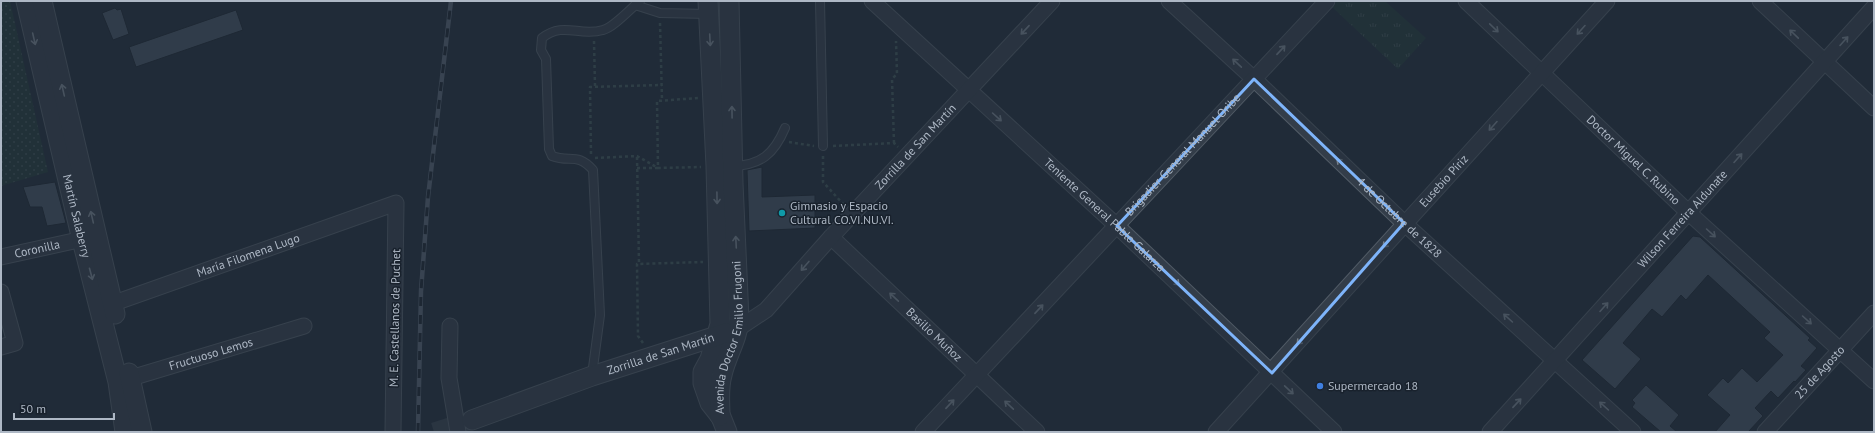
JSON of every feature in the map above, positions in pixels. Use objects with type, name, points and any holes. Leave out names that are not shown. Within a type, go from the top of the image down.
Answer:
[{"type":"street","name":"Martín Salaberry","points":[[26,1],[89,238],[124,381],[142,432]]},
{"type":"street","name":"Martín Salaberry","points":[[42,1],[89,238]]},
{"type":"street","name":"Avenida Doctor Emilio Frugoni","points":[[724,425],[710,403],[703,383],[703,372],[706,368],[718,336],[720,324],[718,262],[724,166],[729,1]]},
{"type":"street","name":"Teniente General Pablo Galarza","points":[[872,1],[1117,226],[1334,432]]},
{"type":"street","name":"Zorrilla de San Martín","points":[[472,420],[592,376],[718,336],[739,328],[766,310],[831,237],[1052,1]]},
{"type":"street","name":"4 de Octubre de 1828","points":[[1169,1],[1254,79],[1404,223],[1632,432]]},
{"type":"street","name":"Brigadier General Manuel Oribe","points":[[924,432],[1327,1]]},
{"type":"street","name":"Doctor Miguel C. Rubino","points":[[1466,1],[1541,74],[1689,213],[1874,381]]},
{"type":"street","name":"Eusebio Píriz","points":[[1216,432],[1272,373],[1404,223],[1607,1]]},
{"type":"street","points":[[1760,1],[1824,63],[1874,108]]},
{"type":"street","name":"Avenida Doctor Emilio Frugoni","points":[[709,7],[713,98],[724,166],[739,328],[722,375],[719,391],[724,425]]},
{"type":"street","name":"Wilson Ferreira Aldunate","points":[[1490,432],[1555,362],[1874,7]]},
{"type":"street","name":"María Filomena Lugo","points":[[106,306],[396,203]]},
{"type":"street","name":"M. E. Castellanos de Puchet","points":[[393,432],[396,203]]},
{"type":"street","name":"Basilio Muñoz","points":[[831,237],[1037,432]]},
{"type":"street","name":"Coronilla","points":[[1,257],[89,238]]},
{"type":"street","points":[[1,292],[8,345]]},
{"type":"street","name":"25 de Agosto","points":[[1765,432],[1874,313]]},
{"type":"street","name":"Fructuoso Lemos","points":[[124,381],[304,326]]},
{"type":"street","points":[[450,326],[449,378],[458,432]]},
{"type":"street","points":[[674,349],[692,352],[701,359],[706,368]]},
{"type":"street","name":"Martín Salaberry","points":[[124,381],[126,432]]},
{"type":"lane","points":[[820,1],[823,146]]},
{"type":"lane","points":[[592,376],[600,315],[593,170],[586,163],[577,158],[560,159],[552,156],[549,149],[546,59],[541,50],[542,38],[552,31],[568,30],[593,32],[605,30],[637,3],[660,13],[709,7]]},
{"type":"lane","points":[[724,166],[749,165],[766,156],[780,141],[785,128]]},
{"type":"path","points":[[660,13],[662,100]]},
{"type":"path","points":[[780,141],[823,146],[894,143],[892,79],[897,74],[895,23]]},
{"type":"path","points":[[593,32],[595,86]]},
{"type":"path","points":[[658,168],[637,156],[591,158],[589,89],[591,86],[662,85]]},
{"type":"path","points":[[658,168],[657,101],[713,98]]},
{"type":"path","points":[[823,146],[824,182],[852,215]]},
{"type":"path","points":[[637,156],[639,263],[636,266],[638,336],[647,350],[648,357]]},
{"type":"path","points":[[637,168],[724,166]]},
{"type":"path","points":[[639,263],[718,262]]},
{"type":"highlighted area","points":[[1254,79],[1404,223],[1272,373],[1117,226]]},
{"type":"green space","points":[[1,1],[10,1],[48,172],[1,186]]},
{"type":"green space","points":[[1337,1],[1385,1],[1426,38],[1398,69],[1332,7]]},
{"type":"building","points":[[115,8],[117,10],[121,9],[129,34],[113,40],[102,13]]},
{"type":"building","points":[[236,10],[243,30],[136,67],[129,47]]},
{"type":"building","name":"Gimnasio y Espacio Cultural CO.VI.NU.VI.","points":[[762,167],[762,197],[815,195],[815,228],[749,231],[747,170]]},
{"type":"building","points":[[55,182],[66,223],[47,226],[42,207],[30,207],[23,187]]},
{"type":"building","points":[[1693,236],[1700,237],[1810,338],[1808,340],[1817,348],[1801,366],[1806,370],[1795,382],[1794,381],[1778,398],[1771,391],[1755,408],[1763,416],[1748,432],[1715,432],[1730,415],[1707,395],[1723,378],[1728,383],[1742,368],[1757,382],[1783,355],[1764,338],[1770,332],[1708,275],[1686,300],[1681,295],[1662,317],[1652,309],[1623,343],[1641,359],[1615,389],[1582,360]]},
{"type":"building","points":[[1646,385],[1679,415],[1670,426],[1677,432],[1661,432],[1632,407],[1635,403],[1632,400]]},
{"type":"tunnel","points":[[434,432],[472,420]]},
{"type":"railway","points":[[418,432],[421,291],[428,197],[451,1]]},
{"type":"place","name":"Gimnasio y Espacio Cultural CO.VI.NU.VI.","points":[[782,213]]},
{"type":"place","name":"Supermercado 18","points":[[1320,386]]}]
